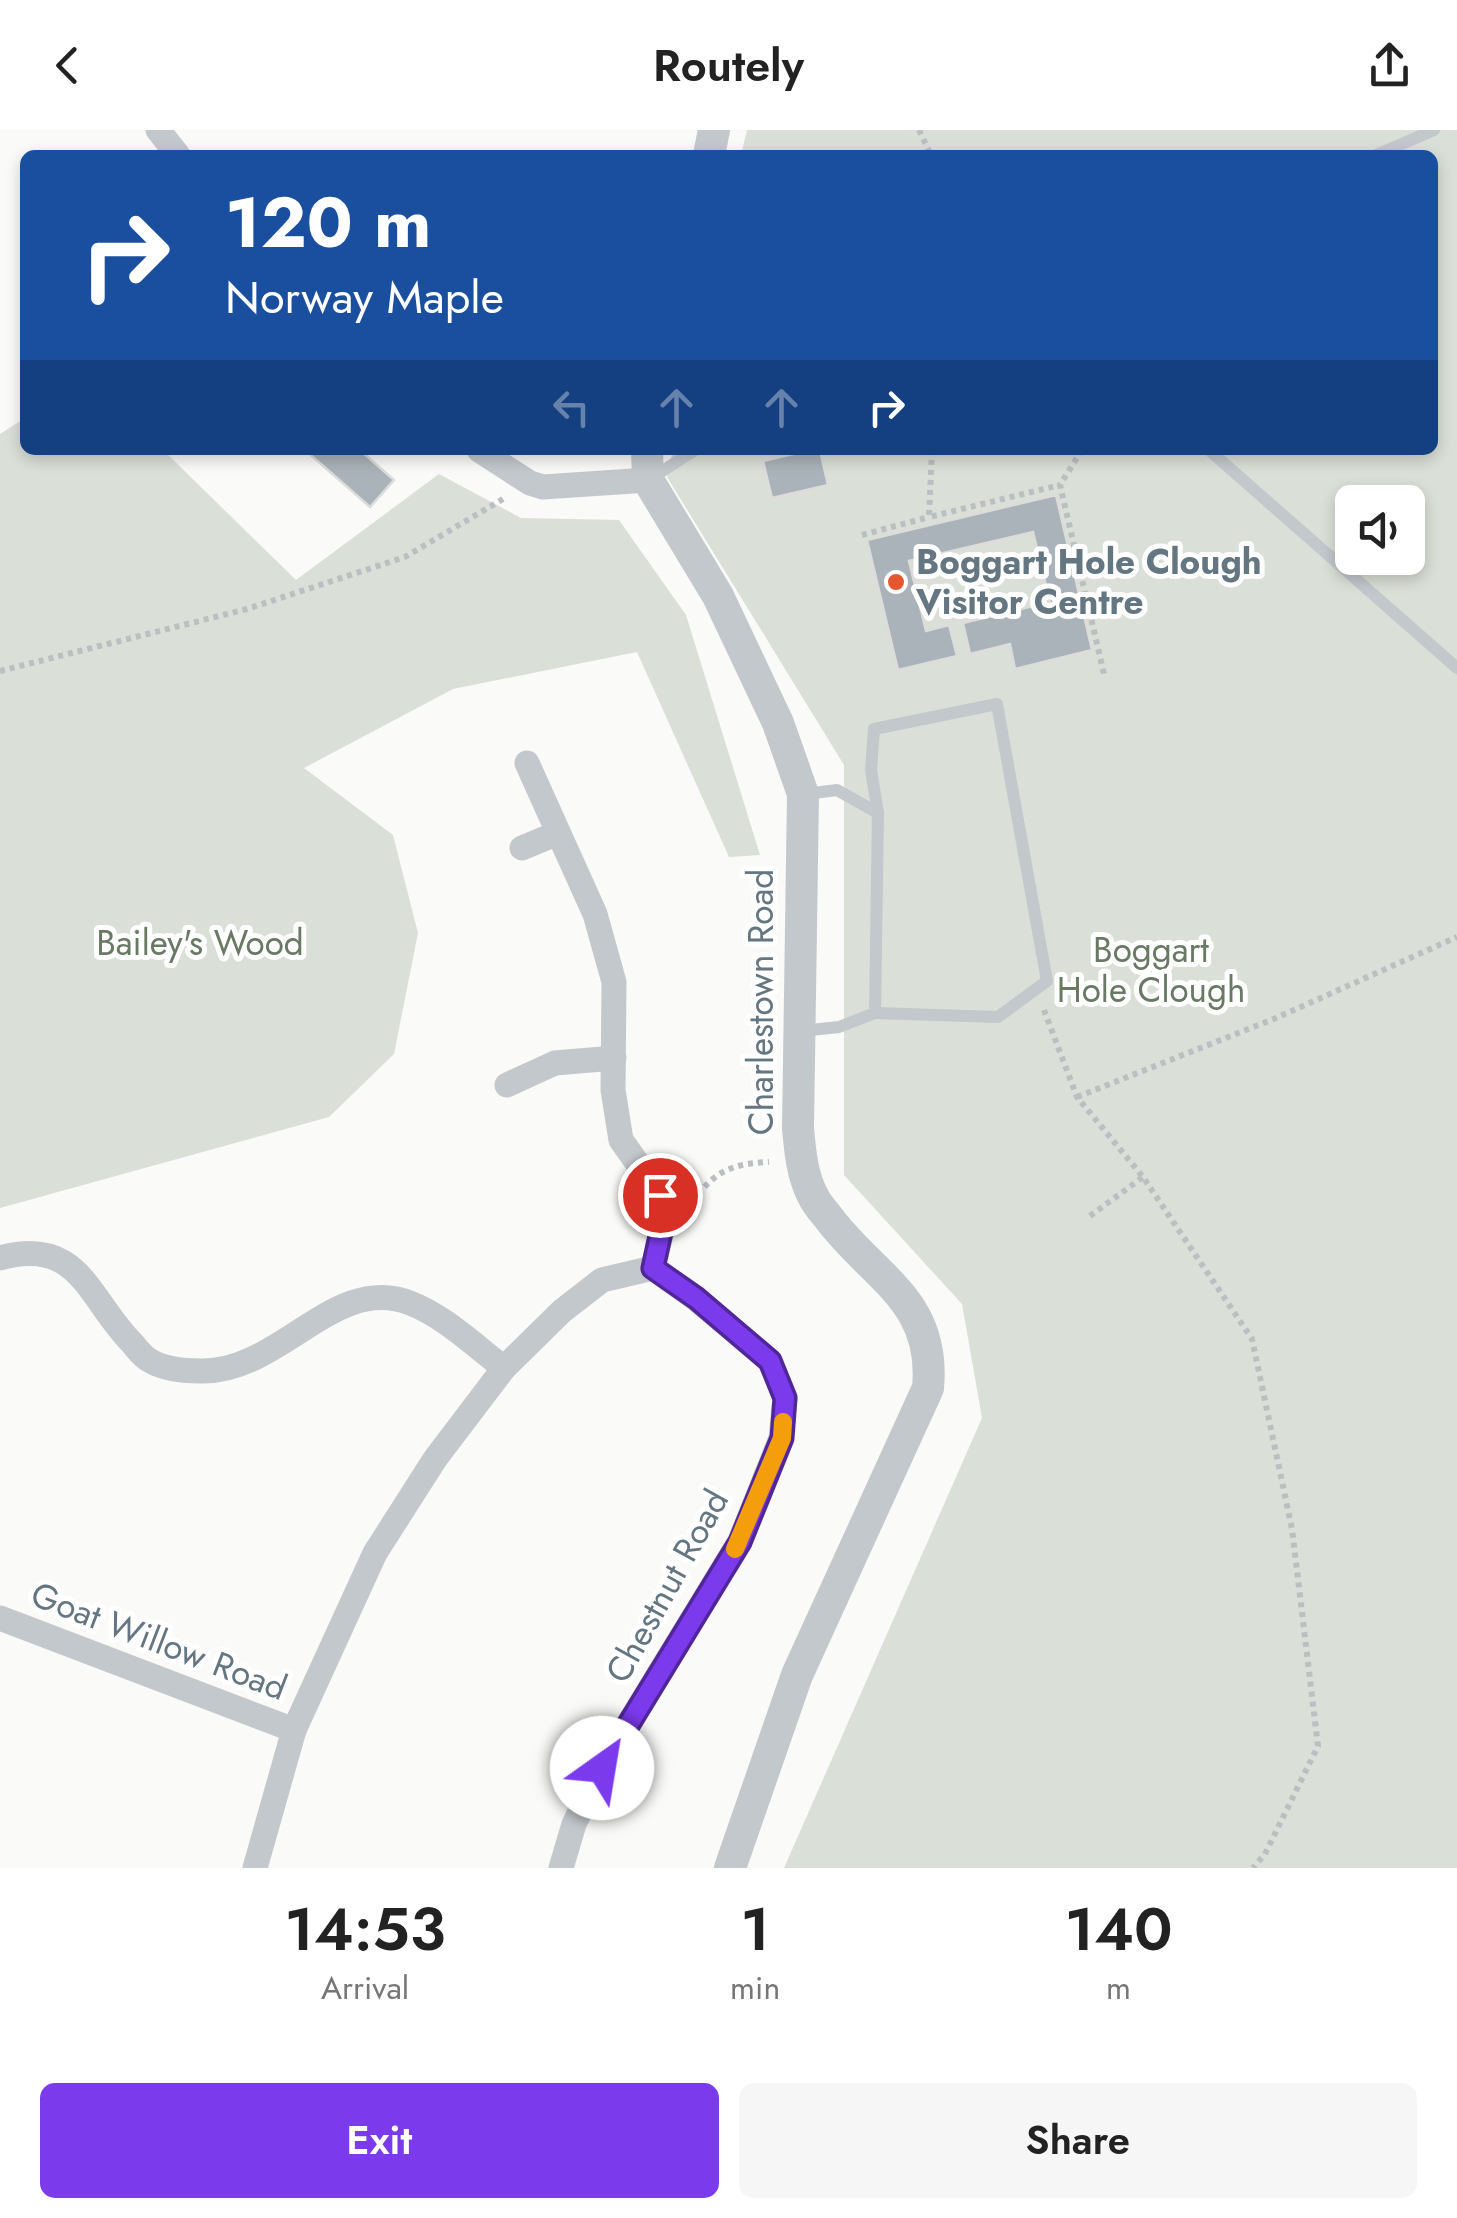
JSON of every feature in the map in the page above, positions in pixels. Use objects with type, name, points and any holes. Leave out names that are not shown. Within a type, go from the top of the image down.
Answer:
[{"type":"street","points":[[158,130],[174,150]]},
{"type":"street","points":[[487,455],[543,488],[647,465]]},
{"type":"street","name":"Charlestown Road","points":[[647,465],[718,596],[778,723],[803,794],[798,1128],[801,1160],[813,1197],[855,1251],[904,1296],[918,1318],[929,1376],[928,1388],[798,1675],[730,1868]]},
{"type":"street","points":[[256,1868],[294,1730],[375,1553],[436,1459],[504,1368],[562,1311],[602,1280],[653,1268],[664,1218],[661,1202],[621,1140],[613,1090],[614,982],[595,914],[527,764]]},
{"type":"street","points":[[522,848],[558,833]]},
{"type":"street","points":[[507,1084],[555,1062],[614,1058]]},
{"type":"street","points":[[0,1258],[26,1251],[65,1261],[94,1290],[118,1330],[148,1360],[184,1371],[220,1372],[245,1365],[345,1304],[373,1297],[409,1302],[504,1368]]},
{"type":"street","name":"Chestnut Road","points":[[561,1868],[574,1824],[602,1768],[740,1542],[782,1438],[785,1398],[770,1361],[696,1298],[653,1268]]},
{"type":"street","name":"Goat Willow Road","points":[[0,1618],[294,1730]]},
{"type":"lane","points":[[1388,150],[1434,130]]},
{"type":"lane","points":[[647,465],[679,455]]},
{"type":"lane","points":[[1215,455],[1457,668]]},
{"type":"lane","points":[[801,1031],[839,1027],[875,1013],[998,1017],[1047,981],[998,704],[874,729],[871,770],[878,813],[875,1013]]},
{"type":"lane","points":[[803,794],[837,790],[878,813]]},
{"type":"path","points":[[929,518],[932,455]]},
{"type":"path","points":[[862,536],[1060,485],[1079,455]]},
{"type":"path","points":[[0,671],[246,609],[405,557],[530,483]]},
{"type":"path","points":[[1060,485],[1104,674]]},
{"type":"path","points":[[1077,1097],[1276,1018],[1457,937]]},
{"type":"path","points":[[1034,991],[1077,1097],[1143,1177],[1252,1339],[1292,1529],[1318,1746],[1266,1854],[1253,1868]]},
{"type":"path","points":[[661,1202],[702,1190],[713,1179],[744,1164],[801,1160]]},
{"type":"path","points":[[1090,1216],[1143,1177]]},
{"type":"green space","name":"Boggart Hole Clough","points":[[747,130],[1457,130],[1457,1868],[784,1868],[982,1418],[962,1304],[844,1175],[844,765],[667,477],[672,455],[1438,455],[1438,150],[742,150]]},
{"type":"green space","name":"Bailey's Wood","points":[[20,421],[20,455],[168,455],[296,580],[439,474],[521,518],[619,520],[686,615],[760,855],[729,857],[637,652],[453,689],[304,768],[393,835],[418,933],[394,1054],[329,1117],[0,1208],[0,434]]},
{"type":"building","points":[[311,455],[366,455],[394,480],[370,507]]},
{"type":"building","points":[[789,455],[821,455],[828,485],[772,498],[763,461]]},
{"type":"building","name":"Boggart Hole Clough Visitor Centre","points":[[1056,495],[1092,650],[1015,669],[1010,644],[970,654],[963,623],[1050,602],[1033,532],[909,561],[926,631],[949,625],[957,656],[898,670],[867,540]]},
{"type":"slow traffic","points":[[735,1549],[782,1438],[783,1422]]},
{"type":"place","name":"Boggart Hole Clough Visitor Centre","points":[[896,582]]},
{"type":"route","points":[[602,1768],[740,1542],[782,1438],[785,1398],[770,1361],[696,1298],[653,1268],[664,1218],[660,1195]]}]
